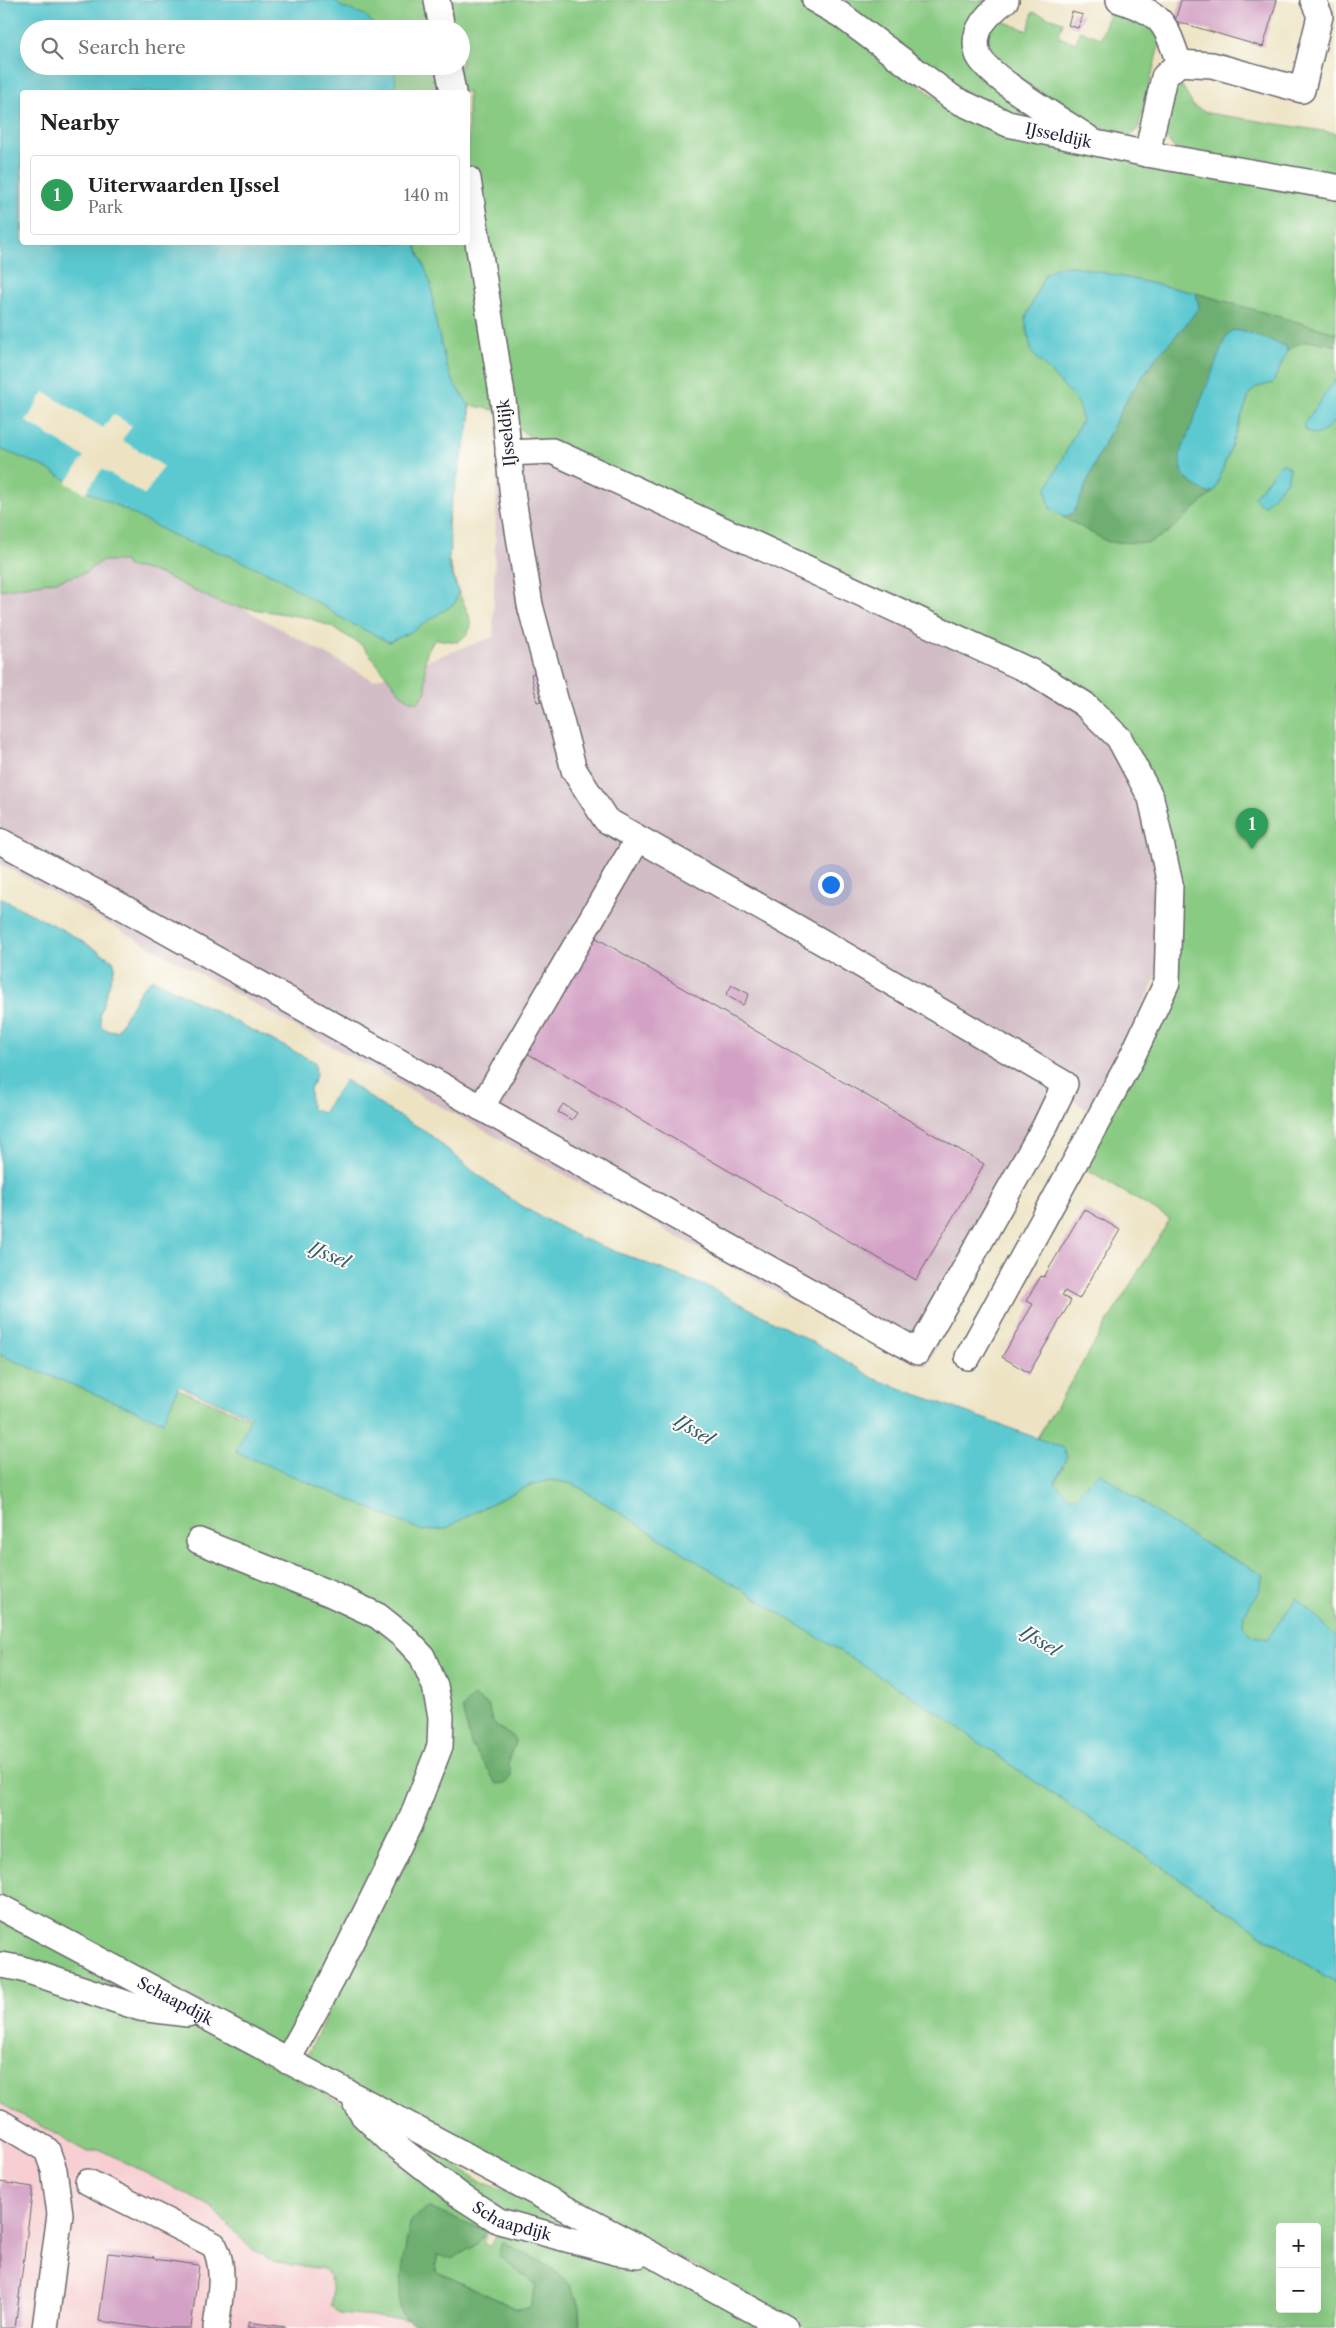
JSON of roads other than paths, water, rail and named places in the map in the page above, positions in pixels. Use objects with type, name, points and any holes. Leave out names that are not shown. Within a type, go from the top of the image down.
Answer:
[{"type":"street","points":[[437,0],[440,20]]},
{"type":"street","name":"IJsseldijk","points":[[815,0],[841,15],[954,99],[976,111],[1008,124],[1147,154],[1336,187]]},
{"type":"street","points":[[1006,0],[987,16],[980,28],[976,43],[978,56],[1000,79],[1096,144]]},
{"type":"street","points":[[1119,0],[1148,10],[1158,18],[1169,33],[1179,63]]},
{"type":"street","points":[[1147,154],[1164,78],[1179,63],[1212,65],[1302,90],[1320,16],[1313,0]]},
{"type":"street","points":[[450,75],[453,90]]},
{"type":"street","name":"IJsseldijk","points":[[470,192],[504,407],[513,499],[530,605],[574,770],[606,820],[824,943],[1065,1084],[1044,1126],[918,1352],[481,1108]]},
{"type":"street","points":[[508,453],[552,451],[1034,673],[1084,704],[1119,738],[1151,798],[1170,884],[1167,982],[1132,1057],[1098,1122],[968,1357]]},
{"type":"street","points":[[0,841],[110,900],[481,1108],[638,839]]},
{"type":"street","points":[[199,1541],[332,1594],[378,1616],[403,1636],[422,1656],[435,1686],[441,1716],[440,1746],[409,1825],[332,1980],[287,2061]]},
{"type":"street","name":"Schaapdijk","points":[[0,1907],[656,2257],[785,2328]]},
{"type":"street","points":[[0,1965],[19,1968],[140,2008],[205,2017]]},
{"type":"street","name":"Schaapdijk","points":[[350,2094],[363,2115],[389,2140],[462,2197],[499,2221],[614,2252],[656,2257]]},
{"type":"street","points":[[0,2122],[47,2150],[54,2170],[60,2214],[45,2328]]},
{"type":"street","points":[[88,2182],[214,2245],[221,2258],[216,2328]]},
{"type":"water","points":[[0,0],[334,0],[342,7],[365,15],[370,20],[20,20],[20,75],[395,75],[396,81],[394,90],[20,90],[20,245],[416,245],[431,284],[436,323],[447,368],[455,385],[469,405],[470,420],[447,523],[451,544],[448,563],[458,591],[455,603],[413,631],[389,642],[346,621],[277,577],[230,556],[180,539],[82,489],[42,466],[0,449]]},
{"type":"water","points":[[1073,266],[1196,293],[1199,307],[1154,360],[1128,397],[1099,454],[1078,504],[1073,513],[1063,517],[1050,508],[1046,490],[1082,420],[1079,406],[1070,393],[1032,353],[1025,320],[1045,274],[1058,267]]},
{"type":"water","points":[[1241,330],[1286,346],[1287,352],[1273,383],[1257,387],[1250,393],[1215,491],[1207,493],[1186,478],[1180,463],[1180,455],[1225,339],[1231,331]]},
{"type":"water","points":[[1336,378],[1336,420],[1321,433],[1313,434],[1308,432],[1304,428],[1304,424]]},
{"type":"water","points":[[1280,464],[1285,464],[1290,470],[1286,482],[1265,505],[1260,504],[1254,497]]},
{"type":"water","name":"IJssel","points":[[0,898],[65,931],[113,960],[115,966],[100,1014],[101,1026],[107,1030],[117,1031],[142,988],[152,979],[315,1062],[316,1075],[310,1090],[311,1109],[323,1113],[345,1080],[385,1108],[427,1132],[473,1171],[521,1206],[578,1237],[713,1289],[838,1356],[875,1379],[1064,1448],[1067,1456],[1055,1483],[1068,1496],[1076,1497],[1099,1472],[1184,1532],[1263,1575],[1259,1591],[1244,1615],[1243,1625],[1252,1635],[1267,1639],[1297,1598],[1336,1637],[1336,1984],[1025,1775],[932,1709],[574,1484],[551,1480],[530,1485],[478,1510],[445,1529],[423,1531],[236,1452],[251,1416],[179,1386],[163,1422],[0,1355]]},
{"type":"place","name":"Uiterwaarden IJssel","points":[[1252,849]]}]
